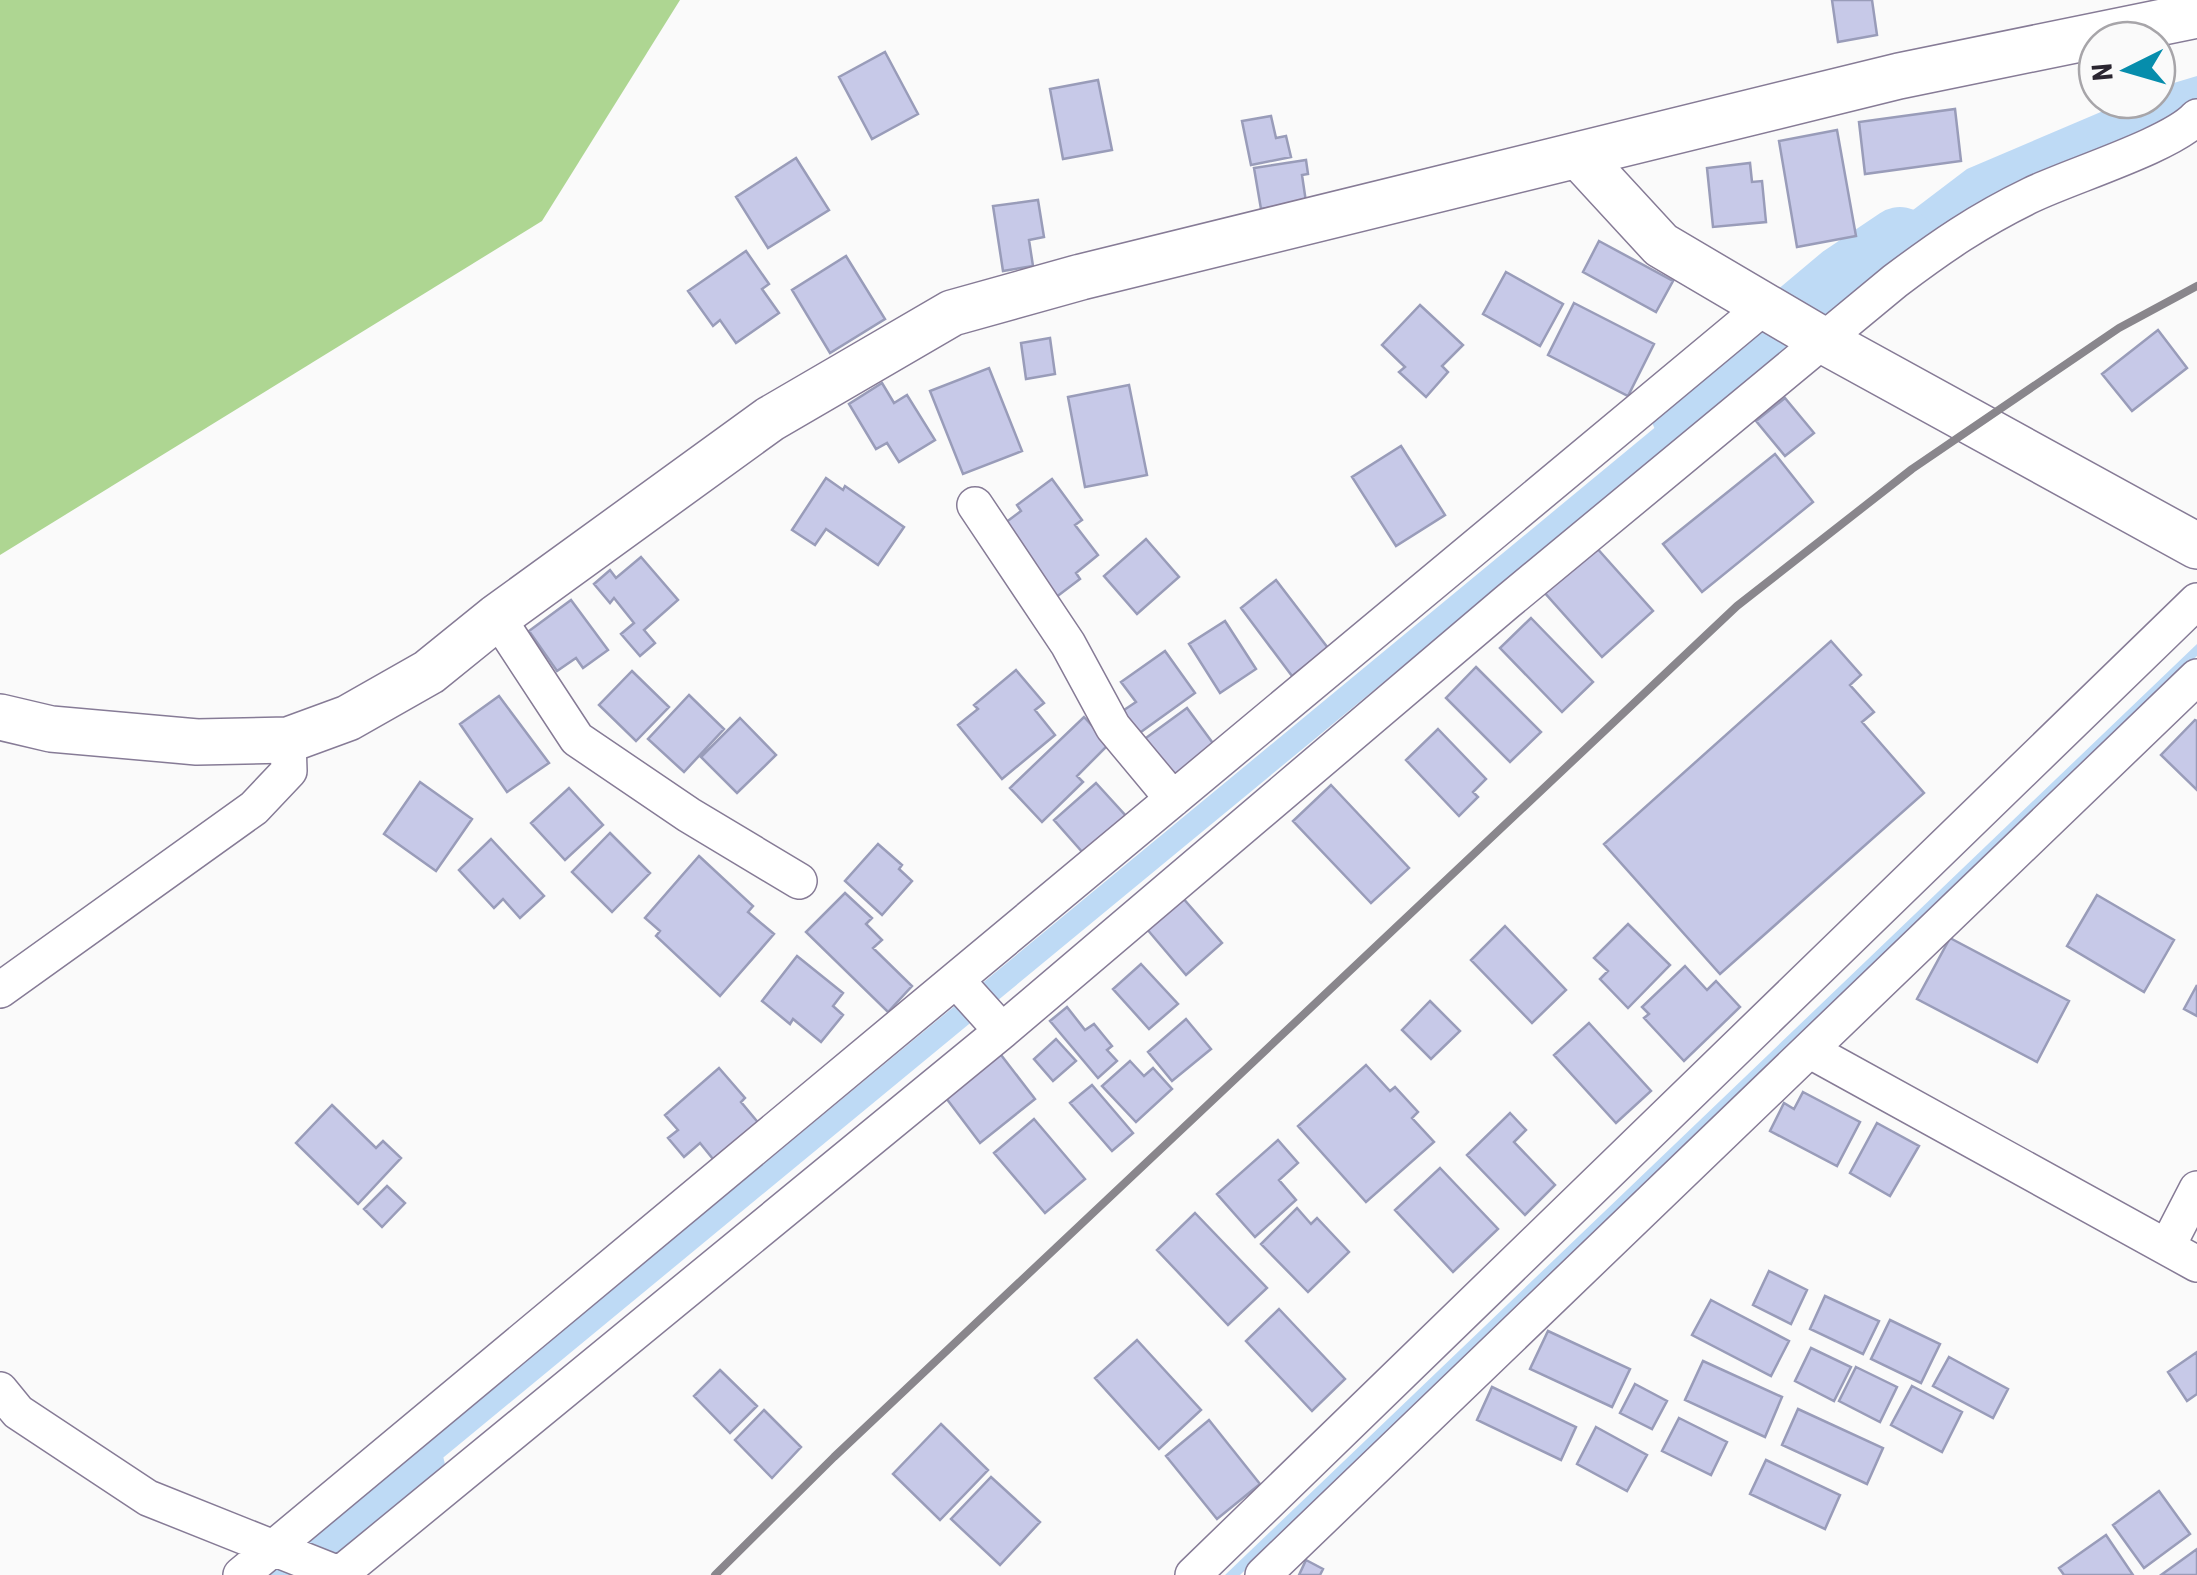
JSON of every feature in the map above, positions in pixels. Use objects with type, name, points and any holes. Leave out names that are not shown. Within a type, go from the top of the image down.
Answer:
[{"type":"street","points":[[0,717],[50,730],[197,742],[288,740],[348,718],[429,672],[497,617],[770,419],[952,313],[1080,277],[1899,76],[2197,14]]},
{"type":"street","points":[[0,1390],[18,1412],[148,1498],[338,1574],[1818,338],[1958,233],[2032,194],[2173,134],[2196,119]]},
{"type":"street","points":[[1579,156],[1661,245],[1818,338],[2197,546]]},
{"type":"street","points":[[241,1575],[278,1551],[960,984],[1173,799],[1770,307]]},
{"type":"street","points":[[975,505],[1068,644],[1112,728],[1173,799]]},
{"type":"street","points":[[1193,1575],[2197,601]]},
{"type":"street","points":[[497,617],[577,739],[689,815],[799,881]]},
{"type":"street","points":[[1263,1575],[2197,676]]},
{"type":"street","points":[[0,990],[254,808],[289,771],[288,740]]},
{"type":"street","points":[[960,984],[996,1024]]},
{"type":"street","points":[[1809,1050],[2182,1256],[2197,1189]]},
{"type":"green space","points":[[0,0],[680,0],[542,221],[0,555]]},
{"type":"water","points":[[2197,76],[2197,113],[2177,118],[2177,82]]},
{"type":"water","points":[[2082,120],[2173,120],[1982,201],[1832,310],[1805,292],[1967,169]]},
{"type":"water","points":[[1756,344],[1773,361],[347,1537],[324,1527]]},
{"type":"water","points":[[2197,644],[2197,656],[1240,1575],[1225,1575]]},
{"type":"building","points":[[1832,0],[1872,0],[1877,35],[1838,42]]},
{"type":"building","points":[[885,52],[918,114],[872,139],[839,77]]},
{"type":"building","points":[[1098,80],[1112,150],[1063,159],[1050,89]]},
{"type":"building","points":[[1955,109],[1961,161],[1865,174],[1859,122]]},
{"type":"building","points":[[1271,116],[1276,138],[1286,136],[1291,157],[1251,165],[1242,121]]},
{"type":"building","points":[[1837,130],[1856,236],[1797,247],[1779,141]]},
{"type":"building","points":[[796,158],[829,210],[768,248],[736,197]]},
{"type":"building","points":[[1306,160],[1308,174],[1302,175],[1306,202],[1261,209],[1254,168]]},
{"type":"building","points":[[1750,163],[1752,182],[1762,181],[1766,222],[1713,227],[1707,168]]},
{"type":"building","points":[[1038,200],[1044,237],[1029,240],[1033,266],[1003,271],[993,206]]},
{"type":"building","points":[[1599,241],[1673,281],[1656,312],[1583,272]]},
{"type":"building","points":[[746,251],[769,284],[762,289],[779,313],[736,343],[720,320],[713,326],[688,291]]},
{"type":"building","points":[[846,256],[885,319],[830,353],[792,290]]},
{"type":"building","points":[[1506,272],[1563,304],[1540,346],[1483,314]]},
{"type":"building","points":[[1574,303],[1654,344],[1628,396],[1548,355]]},
{"type":"building","points":[[1420,305],[1463,345],[1442,366],[1448,372],[1426,397],[1399,372],[1405,367],[1382,345]]},
{"type":"building","points":[[2158,330],[2187,368],[2132,411],[2102,374]]},
{"type":"building","points":[[1050,338],[1055,374],[1026,379],[1021,343]]},
{"type":"building","points":[[989,368],[1022,451],[963,474],[930,391]]},
{"type":"building","points":[[882,383],[894,403],[907,395],[935,440],[899,462],[887,443],[876,449],[849,404]]},
{"type":"building","points":[[1129,385],[1147,475],[1085,487],[1068,397]]},
{"type":"building","points":[[1785,398],[1814,433],[1785,456],[1756,421]]},
{"type":"building","points":[[1401,446],[1445,515],[1396,546],[1352,477]]},
{"type":"building","points":[[1775,454],[1813,502],[1702,592],[1663,544]]},
{"type":"building","points":[[826,478],[843,490],[845,486],[904,527],[878,565],[826,529],[815,545],[792,530]]},
{"type":"building","points":[[1052,479],[1082,520],[1075,525],[1098,555],[1076,573],[1080,579],[1051,601],[997,529],[1021,511],[1017,505]]},
{"type":"building","points":[[1146,539],[1179,577],[1137,614],[1104,576]]},
{"type":"building","points":[[1595,546],[1653,611],[1602,657],[1544,592]]},
{"type":"building","points":[[641,557],[678,600],[644,630],[655,643],[640,656],[621,634],[634,623],[614,598],[610,603],[594,584],[610,570],[616,578]]},
{"type":"building","points":[[1276,580],[1328,648],[1292,676],[1241,608]]},
{"type":"building","points":[[571,600],[608,650],[583,668],[576,658],[557,671],[529,631]]},
{"type":"building","points":[[1531,618],[1593,682],[1562,712],[1500,648]]},
{"type":"building","points":[[1225,621],[1256,669],[1220,693],[1189,644]]},
{"type":"building","points":[[1831,641],[1861,675],[1850,685],[1874,712],[1862,722],[1924,793],[1720,974],[1604,844]]},
{"type":"building","points":[[1165,651],[1195,693],[1134,737],[1118,714],[1136,702],[1121,682]]},
{"type":"building","points":[[1476,667],[1541,732],[1510,762],[1446,698]]},
{"type":"building","points":[[1016,670],[1044,703],[1035,710],[1055,735],[1002,779],[958,725],[978,709],[974,705]]},
{"type":"building","points":[[632,671],[669,707],[636,741],[599,705]]},
{"type":"building","points":[[689,695],[724,729],[684,772],[648,739]]},
{"type":"building","points":[[499,696],[549,763],[507,792],[460,724]]},
{"type":"building","points":[[1187,708],[1215,746],[1167,781],[1139,743]]},
{"type":"building","points":[[1084,717],[1109,744],[1077,776],[1083,782],[1042,822],[1010,788]]},
{"type":"building","points":[[740,718],[776,755],[737,793],[701,757]]},
{"type":"building","points":[[2197,721],[2197,790],[2161,755]]},
{"type":"building","points":[[1438,729],[1486,779],[1473,792],[1478,797],[1459,816],[1406,760]]},
{"type":"building","points":[[420,782],[472,819],[436,871],[384,834]]},
{"type":"building","points":[[1096,783],[1126,816],[1084,854],[1054,820]]},
{"type":"building","points":[[1331,785],[1409,868],[1371,903],[1293,821]]},
{"type":"building","points":[[569,788],[603,825],[565,860],[531,823]]},
{"type":"building","points":[[610,833],[650,873],[612,912],[572,872]]},
{"type":"building","points":[[491,839],[544,896],[520,918],[503,899],[494,908],[459,870]]},
{"type":"building","points":[[878,844],[902,865],[899,869],[912,881],[882,915],[845,881]]},
{"type":"building","points":[[699,856],[753,906],[748,912],[774,934],[720,996],[656,936],[660,931],[645,918]]},
{"type":"building","points":[[845,893],[872,918],[866,924],[882,940],[873,948],[912,986],[888,1012],[806,932]]},
{"type":"building","points":[[2097,895],[2174,940],[2144,992],[2067,946]]},
{"type":"building","points":[[1182,897],[1222,943],[1186,975],[1146,928]]},
{"type":"building","points":[[1628,924],[1670,965],[1628,1008],[1600,979],[1608,971],[1594,958]]},
{"type":"building","points":[[1505,926],[1566,990],[1532,1023],[1471,960]]},
{"type":"building","points":[[1950,938],[2069,1001],[2037,1062],[1917,999]]},
{"type":"building","points":[[797,956],[843,993],[833,1006],[843,1015],[821,1042],[762,1001]]},
{"type":"building","points":[[1141,964],[1178,1004],[1149,1029],[1113,989]]},
{"type":"building","points":[[1685,966],[1707,990],[1716,981],[1740,1007],[1684,1061],[1644,1018],[1649,1014],[1642,1007]]},
{"type":"building","points":[[2197,985],[2197,1016],[2184,1009]]},
{"type":"building","points":[[1430,1001],[1460,1031],[1431,1059],[1402,1030]]},
{"type":"building","points":[[1067,1007],[1085,1030],[1094,1024],[1112,1046],[1107,1050],[1117,1061],[1098,1078],[1050,1021]]},
{"type":"building","points":[[1186,1019],[1211,1049],[1172,1081],[1148,1052]]},
{"type":"building","points":[[1589,1023],[1651,1091],[1616,1123],[1554,1055]]},
{"type":"building","points":[[1056,1039],[1076,1061],[1053,1081],[1034,1059]]},
{"type":"building","points":[[998,1051],[1035,1099],[980,1143],[943,1094]]},
{"type":"building","points":[[1130,1061],[1144,1076],[1153,1068],[1172,1089],[1136,1122],[1102,1086]]},
{"type":"building","points":[[1366,1065],[1390,1091],[1395,1087],[1418,1112],[1412,1118],[1434,1142],[1366,1202],[1298,1126]]},
{"type":"building","points":[[719,1068],[745,1098],[741,1102],[761,1126],[717,1164],[700,1143],[684,1157],[668,1138],[678,1130],[665,1115]]},
{"type":"building","points":[[1092,1085],[1133,1133],[1112,1151],[1070,1103]]},
{"type":"building","points":[[1803,1092],[1860,1122],[1837,1166],[1770,1131],[1784,1103],[1794,1109]]},
{"type":"building","points":[[332,1105],[376,1148],[383,1141],[401,1158],[358,1204],[296,1143]]},
{"type":"building","points":[[1510,1113],[1526,1130],[1514,1142],[1555,1185],[1525,1215],[1467,1155]]},
{"type":"building","points":[[1034,1119],[1085,1179],[1045,1213],[994,1153]]},
{"type":"building","points":[[1877,1123],[1919,1146],[1890,1196],[1850,1173]]},
{"type":"building","points":[[1278,1140],[1298,1163],[1279,1180],[1296,1200],[1255,1237],[1217,1194]]},
{"type":"building","points":[[1440,1168],[1498,1229],[1453,1272],[1395,1210]]},
{"type":"building","points":[[387,1186],[405,1203],[382,1227],[364,1209]]},
{"type":"building","points":[[1297,1208],[1311,1224],[1317,1218],[1349,1252],[1308,1292],[1261,1244]]},
{"type":"building","points":[[1195,1213],[1267,1288],[1228,1325],[1157,1250]]},
{"type":"building","points":[[1769,1271],[1807,1290],[1791,1324],[1753,1305]]},
{"type":"building","points":[[1825,1296],[1879,1321],[1863,1354],[1810,1329]]},
{"type":"building","points":[[1711,1300],[1789,1341],[1771,1376],[1692,1335]]},
{"type":"building","points":[[1279,1309],[1345,1379],[1312,1411],[1246,1341]]},
{"type":"building","points":[[1890,1320],[1940,1344],[1921,1383],[1871,1359]]},
{"type":"building","points":[[1548,1331],[1630,1369],[1612,1407],[1530,1369]]},
{"type":"building","points":[[1137,1340],[1201,1410],[1159,1449],[1095,1378]]},
{"type":"building","points":[[1811,1348],[1851,1367],[1834,1401],[1795,1381]]},
{"type":"building","points":[[2197,1352],[2197,1394],[2187,1401],[2168,1372]]},
{"type":"building","points":[[1949,1357],[2008,1389],[1993,1418],[1933,1386]]},
{"type":"building","points":[[1703,1361],[1782,1397],[1765,1437],[1685,1400]]},
{"type":"building","points":[[1856,1367],[1897,1387],[1880,1422],[1839,1401]]},
{"type":"building","points":[[720,1370],[757,1406],[730,1433],[694,1396]]},
{"type":"building","points":[[1635,1384],[1667,1401],[1652,1429],[1620,1413]]},
{"type":"building","points":[[1912,1386],[1962,1412],[1942,1452],[1891,1425]]},
{"type":"building","points":[[1492,1387],[1576,1427],[1561,1460],[1477,1420]]},
{"type":"building","points":[[1798,1409],[1883,1448],[1867,1484],[1782,1445]]},
{"type":"building","points":[[764,1410],[801,1447],[772,1478],[735,1440]]},
{"type":"building","points":[[1679,1418],[1727,1442],[1711,1475],[1662,1451]]},
{"type":"building","points":[[1209,1420],[1260,1484],[1217,1519],[1166,1456]]},
{"type":"building","points":[[941,1424],[988,1470],[940,1520],[893,1474]]},
{"type":"building","points":[[1596,1427],[1647,1455],[1627,1491],[1577,1464]]},
{"type":"building","points":[[1766,1460],[1840,1495],[1825,1529],[1750,1494]]},
{"type":"building","points":[[991,1477],[1040,1522],[1000,1565],[951,1519]]},
{"type":"building","points":[[2159,1491],[2190,1534],[2144,1568],[2113,1525]]},
{"type":"building","points":[[2106,1535],[2133,1575],[2064,1575],[2059,1568]]},
{"type":"building","points":[[2197,1549],[2197,1575],[2161,1575]]},
{"type":"building","points":[[1306,1560],[1323,1569],[1320,1575],[1299,1575]]},
{"type":"waterway","points":[[1687,413],[1845,280],[1900,243]]},
{"type":"waterway","points":[[288,1575],[409,1468]]},
{"type":"railway","points":[[715,1575],[834,1457],[1737,606],[1912,469],[2119,328],[2197,286]]}]
